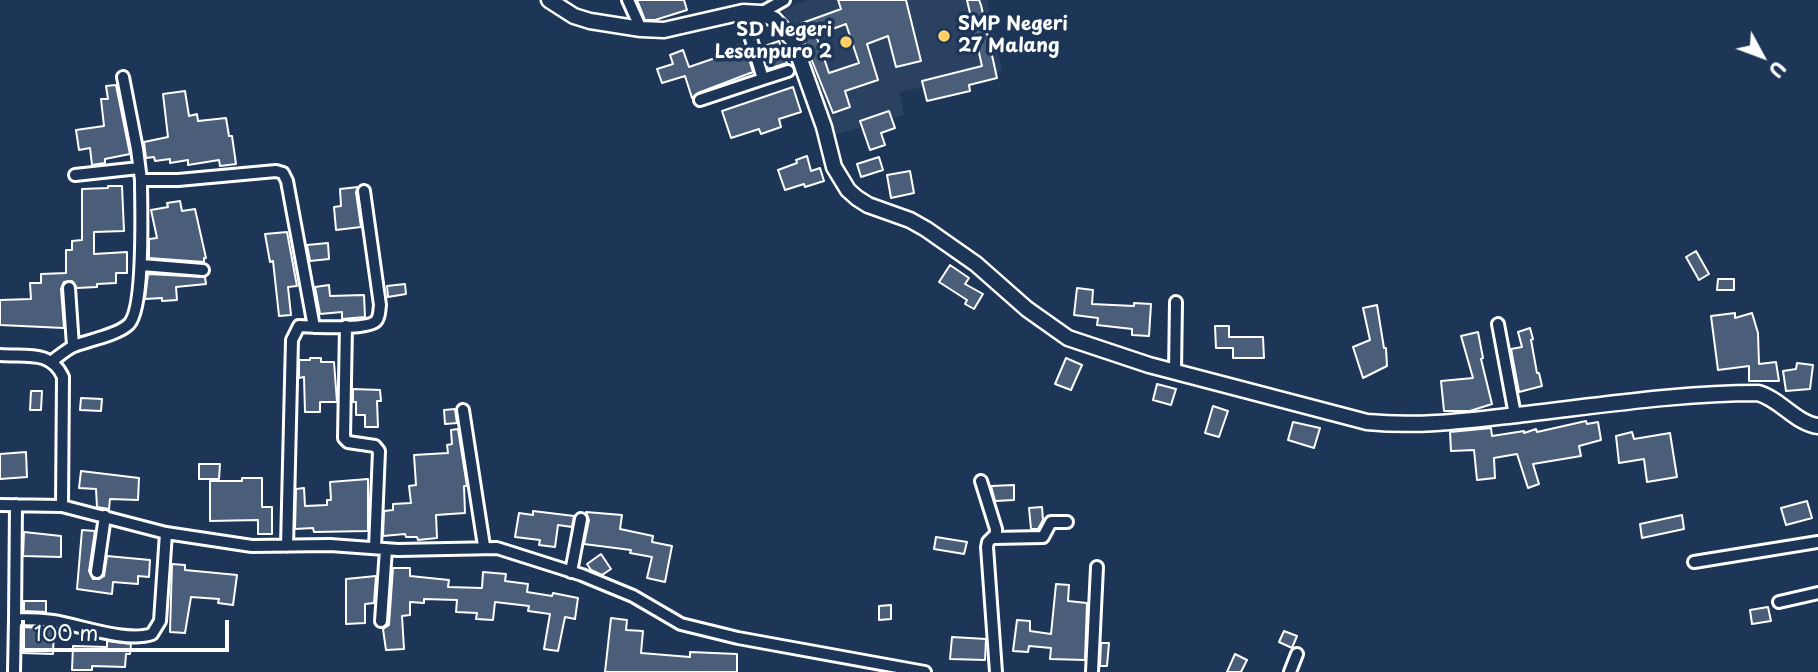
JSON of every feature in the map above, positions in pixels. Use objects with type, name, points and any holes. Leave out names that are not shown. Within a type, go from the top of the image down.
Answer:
[{"type":"street","points":[[549,0],[561,9],[582,18],[641,29],[673,29],[784,0]]},
{"type":"street","points":[[628,0],[641,29]]},
{"type":"street","points":[[752,9],[763,79]]},
{"type":"street","points":[[752,9],[781,25],[793,40],[824,128],[834,167],[848,190],[868,205],[911,220],[943,240],[976,264],[1027,309],[1068,338],[1175,372],[1367,422],[1392,425],[1452,424],[1643,401],[1758,393],[1774,399],[1806,424],[1818,426]]},
{"type":"street","points":[[700,100],[788,71]]},
{"type":"street","points":[[52,360],[73,346],[87,343],[129,323],[133,315],[142,265],[141,180],[123,77]]},
{"type":"street","points":[[75,175],[139,168]]},
{"type":"street","points":[[141,180],[178,180],[276,171],[283,173],[288,181],[314,327]]},
{"type":"street","points":[[287,546],[292,340],[299,327],[374,323],[379,317],[380,305],[363,191]]},
{"type":"street","points":[[142,265],[203,270]]},
{"type":"street","points":[[69,288],[73,346]]},
{"type":"street","points":[[1175,372],[1176,302]]},
{"type":"street","points":[[1498,324],[1515,415]]},
{"type":"street","points":[[346,326],[344,438],[348,442],[375,446],[379,451],[380,621]]},
{"type":"street","points":[[0,355],[46,358],[52,360],[59,369],[64,386],[62,506]]},
{"type":"street","points":[[463,410],[484,547]]},
{"type":"street","points":[[981,481],[995,520],[996,534],[987,547],[996,672]]},
{"type":"street","points":[[0,505],[62,506],[166,533],[252,546],[496,548],[572,572],[633,596],[681,624],[738,638],[925,672]]},
{"type":"street","points":[[14,672],[16,505]]},
{"type":"street","points":[[97,572],[105,516]]},
{"type":"street","points":[[572,572],[581,519]]},
{"type":"street","points":[[993,538],[1043,537],[1049,523],[1067,522]]},
{"type":"street","points":[[15,619],[51,621],[103,633],[135,636],[152,634],[160,621],[166,533]]},
{"type":"street","points":[[1694,562],[1818,542]]},
{"type":"street","points":[[1092,672],[1097,567]]},
{"type":"street","points":[[1779,602],[1818,593]]},
{"type":"street","points":[[1290,672],[1297,654]]},
{"type":"shaded area","points":[[807,0],[987,0],[1002,72],[899,92],[904,115],[834,135],[783,10]]},
{"type":"building","points":[[637,0],[684,0],[687,10],[655,20],[645,20]]},
{"type":"building","points":[[838,0],[906,0],[921,61],[896,67],[888,36],[867,44],[878,80],[845,91],[850,107],[833,113],[802,36],[794,26],[841,9]],"holes":[[[846,24],[859,63],[829,73],[816,35]]]},
{"type":"building","points":[[967,0],[979,0],[981,5],[997,78],[969,85],[970,91],[927,101],[922,81],[982,66]]},
{"type":"building","points":[[779,41],[787,63],[768,69],[762,47]]},
{"type":"building","points":[[739,45],[742,53],[747,52],[753,72],[698,93],[692,98],[685,76],[662,83],[657,69],[673,64],[670,55],[683,50],[689,67],[724,55],[723,51]]},
{"type":"building","points":[[116,85],[130,154],[105,159],[105,163],[92,165],[90,148],[79,150],[76,130],[104,126],[101,99],[108,99],[106,86]]},
{"type":"building","points":[[793,87],[801,112],[779,119],[781,127],[761,134],[759,129],[731,138],[722,111]]},
{"type":"building","points":[[185,91],[189,116],[197,114],[198,121],[226,118],[236,164],[220,166],[219,160],[188,165],[188,160],[170,163],[170,159],[155,161],[154,157],[146,158],[144,142],[168,137],[163,94]]},
{"type":"building","points":[[889,111],[895,128],[881,133],[885,145],[870,150],[860,121]]},
{"type":"building","points":[[807,156],[811,171],[820,168],[824,181],[785,190],[778,170]]},
{"type":"building","points":[[879,157],[883,170],[861,177],[857,164]]},
{"type":"building","points":[[910,171],[914,193],[891,198],[887,175]]},
{"type":"building","points":[[122,186],[124,231],[94,232],[94,254],[127,252],[127,273],[116,273],[116,283],[97,284],[97,287],[77,288],[72,281],[64,282],[61,289],[64,328],[0,325],[0,300],[31,299],[30,283],[41,283],[41,274],[66,273],[66,250],[72,250],[72,241],[82,240],[82,189]]},
{"type":"building","points":[[358,187],[356,192],[361,227],[336,230],[334,207],[341,206],[340,189]]},
{"type":"building","points":[[180,201],[182,211],[195,209],[206,258],[204,262],[149,258],[149,239],[157,238],[151,210],[168,207],[167,203]]},
{"type":"building","points":[[287,232],[297,286],[288,287],[291,315],[279,316],[273,261],[270,262],[265,234]]},
{"type":"building","points":[[328,243],[329,259],[310,261],[307,245]]},
{"type":"building","points":[[1696,251],[1709,274],[1699,280],[1686,257]]},
{"type":"building","points":[[950,265],[969,278],[965,284],[983,294],[974,309],[965,304],[967,300],[939,282]]},
{"type":"building","points":[[148,274],[205,277],[206,284],[176,287],[177,300],[145,299]]},
{"type":"building","points":[[1718,279],[1734,279],[1734,290],[1717,290]]},
{"type":"building","points":[[405,284],[406,294],[388,297],[387,286]]},
{"type":"building","points":[[329,285],[330,296],[364,295],[365,317],[342,319],[342,312],[320,314],[315,287]]},
{"type":"building","points":[[1077,288],[1093,290],[1092,304],[1151,304],[1149,336],[1132,335],[1132,329],[1097,325],[1098,318],[1074,315]]},
{"type":"building","points":[[1377,305],[1387,366],[1363,378],[1353,347],[1370,340],[1363,308]]},
{"type":"building","points":[[1735,313],[1735,318],[1752,313],[1758,333],[1759,364],[1776,362],[1779,381],[1749,381],[1749,366],[1718,370],[1711,316]]},
{"type":"building","points":[[1215,326],[1229,326],[1229,337],[1263,337],[1264,358],[1233,358],[1233,348],[1216,348]]},
{"type":"building","points":[[1530,328],[1537,373],[1542,386],[1519,392],[1511,349],[1522,347],[1518,332]]},
{"type":"building","points":[[1478,332],[1481,359],[1492,404],[1470,411],[1444,411],[1441,381],[1473,378],[1461,336]]},
{"type":"building","points":[[321,358],[321,362],[334,362],[337,402],[320,402],[320,412],[305,412],[304,377],[299,378],[299,360]]},
{"type":"building","points":[[1066,358],[1082,365],[1071,390],[1055,384]]},
{"type":"building","points":[[1797,363],[1813,365],[1810,389],[1786,391],[1783,371],[1796,369]]},
{"type":"building","points":[[1157,384],[1176,389],[1171,405],[1153,400]]},
{"type":"building","points":[[353,389],[380,390],[381,401],[377,401],[378,427],[365,427],[365,415],[356,415]]},
{"type":"building","points":[[31,391],[42,391],[41,410],[30,410]]},
{"type":"building","points":[[81,398],[102,399],[101,411],[80,410]]},
{"type":"building","points":[[1213,406],[1228,411],[1219,437],[1205,433]]},
{"type":"building","points":[[455,409],[457,423],[445,424],[444,410]]},
{"type":"building","points":[[1586,421],[1587,424],[1598,422],[1601,440],[1579,446],[1581,456],[1533,464],[1539,484],[1528,488],[1517,454],[1494,458],[1495,478],[1477,480],[1474,450],[1451,451],[1450,432],[1491,428],[1492,436],[1536,429],[1537,432]]},
{"type":"building","points":[[1293,422],[1320,428],[1314,448],[1288,440]]},
{"type":"building","points":[[458,429],[467,486],[464,486],[465,513],[436,515],[437,538],[418,540],[417,537],[406,537],[405,534],[383,536],[384,511],[393,510],[393,504],[411,503],[409,486],[416,485],[414,455],[448,453],[447,445],[452,444],[451,430]]},
{"type":"building","points":[[1632,432],[1634,439],[1670,433],[1677,477],[1647,482],[1644,459],[1619,463],[1616,436]]},
{"type":"building","points":[[26,452],[27,477],[0,479],[0,454]]},
{"type":"building","points":[[199,464],[220,464],[219,479],[199,479]]},
{"type":"building","points":[[81,471],[139,478],[138,500],[110,499],[109,509],[97,507],[96,489],[79,488]]},
{"type":"building","points":[[242,478],[262,478],[262,507],[272,507],[272,534],[258,534],[258,520],[210,521],[210,481],[242,481]]},
{"type":"building","points":[[368,479],[368,531],[314,532],[313,528],[295,529],[296,489],[304,488],[305,506],[327,505],[327,500],[331,500],[330,482]]},
{"type":"building","points":[[1014,485],[1014,500],[995,501],[991,486]]},
{"type":"building","points":[[1807,501],[1812,518],[1786,525],[1781,508]]},
{"type":"building","points":[[1042,507],[1043,520],[1038,529],[1031,529],[1029,508]]},
{"type":"building","points":[[533,511],[574,516],[572,527],[558,525],[555,547],[539,545],[540,540],[515,537],[519,513],[533,515]]},
{"type":"building","points":[[586,512],[622,515],[620,529],[653,536],[652,542],[672,546],[665,582],[647,578],[652,557],[630,553],[631,550],[584,544],[589,520]]},
{"type":"building","points":[[1682,515],[1684,529],[1642,538],[1640,524]]},
{"type":"building","points":[[82,530],[95,531],[89,571],[93,579],[104,576],[107,556],[150,560],[149,577],[138,576],[138,584],[113,582],[112,594],[77,589]]},
{"type":"building","points":[[24,532],[61,536],[61,557],[23,556]]},
{"type":"building","points":[[936,537],[967,542],[964,554],[934,549]]},
{"type":"building","points":[[601,554],[611,569],[602,575],[591,570],[587,564]]},
{"type":"building","points":[[172,564],[185,565],[185,570],[237,575],[233,605],[218,603],[219,599],[191,597],[185,633],[170,632]]},
{"type":"building","points":[[393,568],[410,568],[410,576],[449,580],[448,587],[482,588],[483,572],[506,574],[505,581],[528,584],[527,592],[578,598],[575,619],[565,617],[558,651],[544,649],[550,614],[528,611],[529,606],[495,602],[493,620],[476,619],[477,613],[456,612],[457,600],[424,599],[424,603],[410,602],[410,615],[402,616],[404,649],[386,650],[383,629],[389,625]]},
{"type":"building","points":[[376,576],[374,603],[365,604],[365,623],[346,624],[346,579]]},
{"type":"building","points":[[1056,584],[1069,585],[1068,601],[1087,603],[1085,660],[1050,659],[1051,648],[1029,646],[1028,652],[1013,651],[1017,620],[1030,621],[1030,631],[1051,634]]},
{"type":"building","points":[[24,601],[46,601],[46,612],[24,611]]},
{"type":"building","points":[[891,605],[891,619],[879,620],[879,606]]},
{"type":"building","points":[[1768,607],[1771,621],[1752,624],[1750,610]]},
{"type":"building","points":[[611,618],[627,620],[626,630],[643,631],[641,653],[690,657],[690,652],[737,654],[737,672],[605,672]]},
{"type":"building","points":[[23,627],[54,629],[53,654],[22,653]]},
{"type":"building","points":[[1284,631],[1297,636],[1292,648],[1279,642]]},
{"type":"building","points":[[952,637],[986,639],[985,660],[950,659]]},
{"type":"building","points":[[107,641],[131,644],[130,654],[126,654],[125,667],[92,666],[92,670],[72,670],[73,646],[107,647]]},
{"type":"building","points":[[1101,643],[1109,643],[1107,666],[1100,666]]},
{"type":"building","points":[[1235,654],[1247,660],[1241,672],[1227,672]]},
{"type":"place","name":"SMP Negeri 27 Malang","points":[[944,36]]},
{"type":"place","name":"SD Negeri Lesanpuro 2","points":[[846,42]]}]
